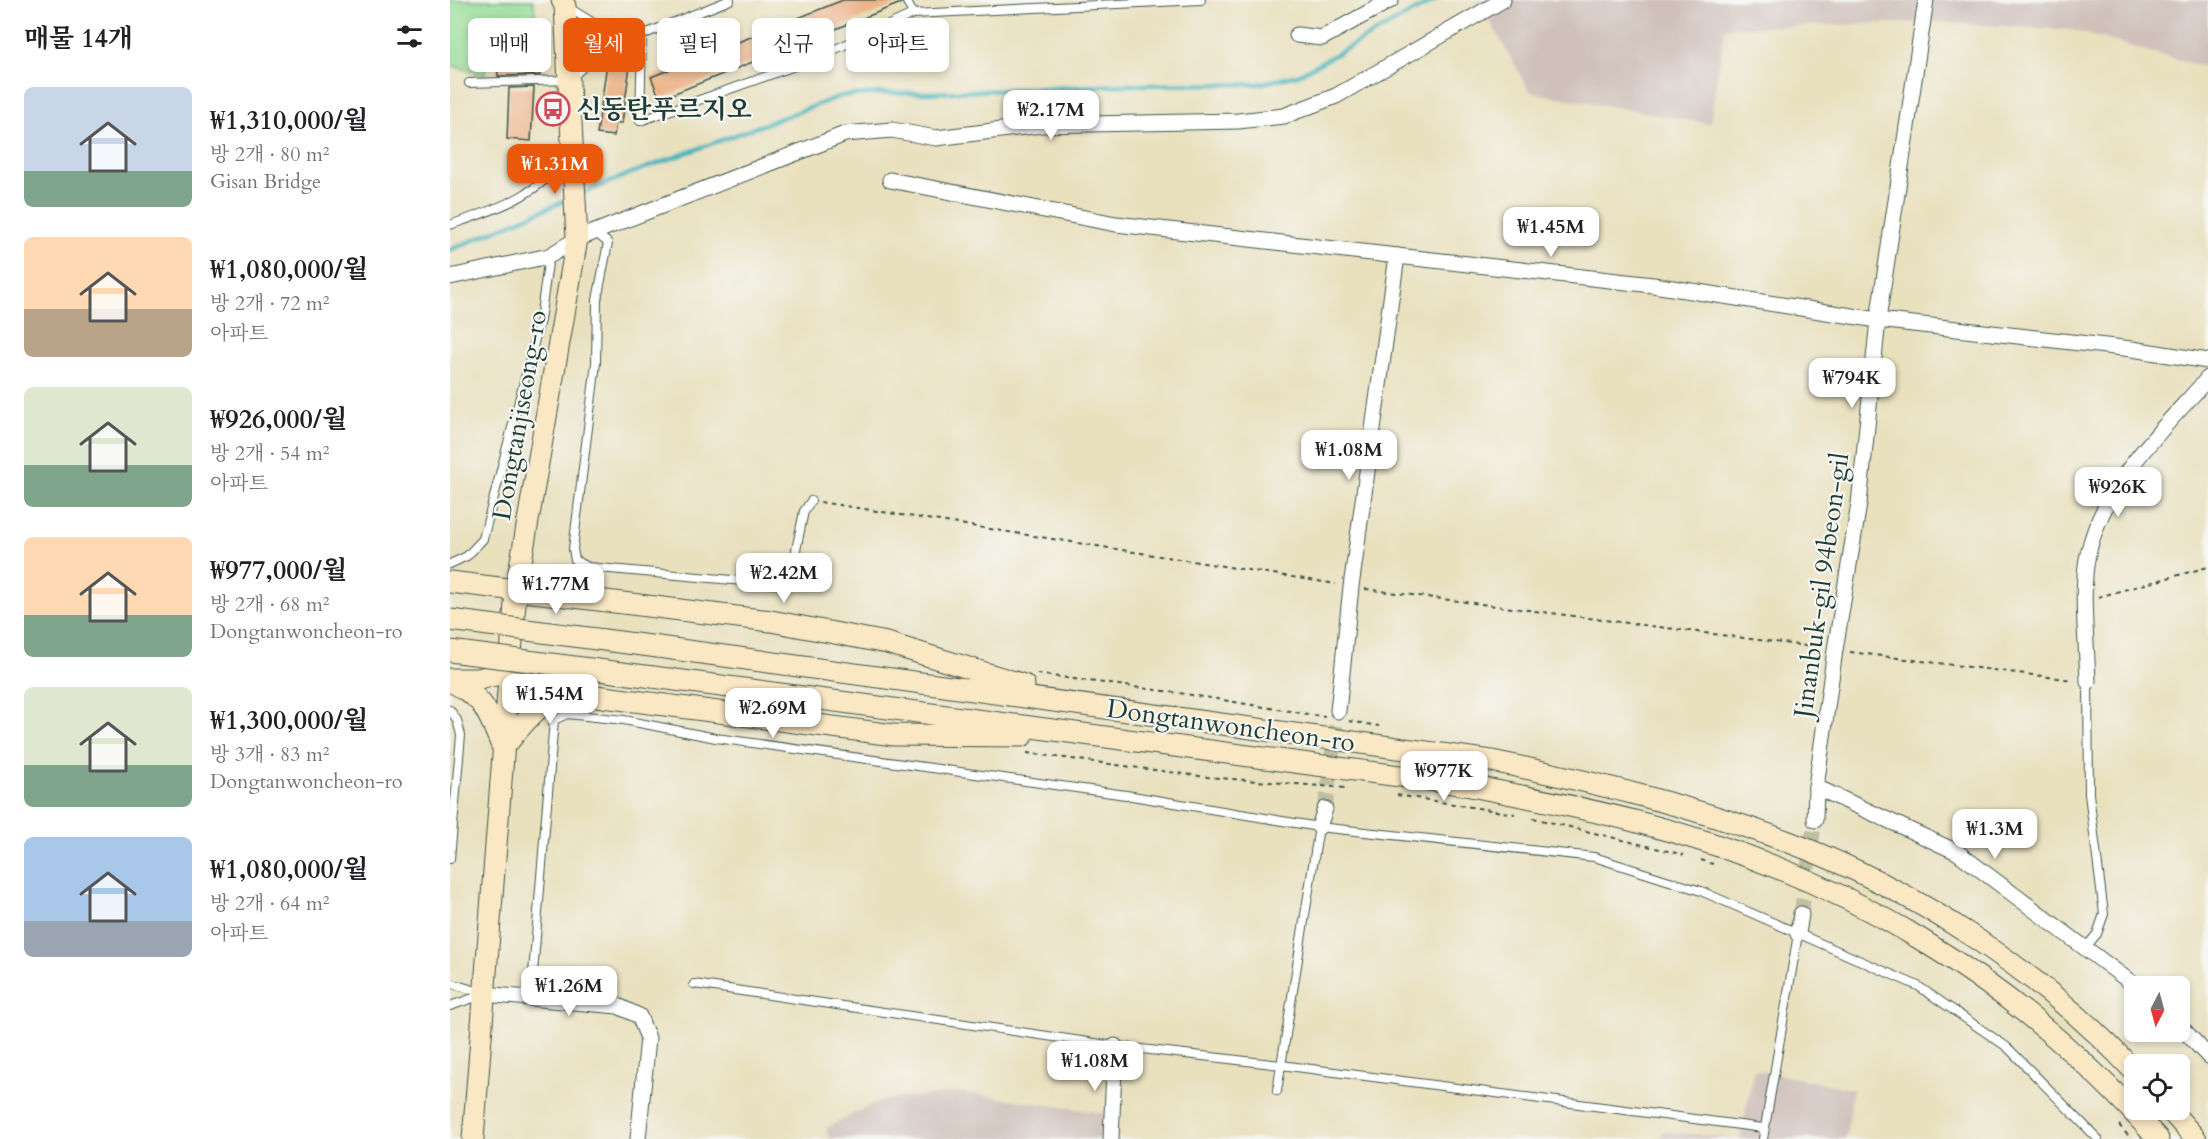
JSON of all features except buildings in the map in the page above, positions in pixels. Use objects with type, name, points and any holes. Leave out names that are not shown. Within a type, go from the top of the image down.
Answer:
[{"type":"main road","points":[[564,3],[572,157]]},
{"type":"main road","name":"Dongtanjiseong-ro","points":[[473,1139],[516,590],[590,231],[572,157]]},
{"type":"main road","points":[[450,582],[771,621],[887,643],[1000,679],[1102,706]]},
{"type":"main road","name":"Dongtanwoncheon-ro","points":[[450,620],[1102,706],[1492,761],[1610,786],[1770,835],[1857,872],[1978,941],[2073,1013],[2124,1061]]},
{"type":"main road","name":"Dongtanwoncheon-ro","points":[[450,651],[1438,781],[1573,806],[1666,830],[1764,862],[1878,914],[1920,938],[2005,995],[2085,1062],[2158,1139]]},
{"type":"main road","points":[[450,680],[478,679],[508,672],[541,684],[596,696]]},
{"type":"main road","points":[[450,680],[472,692],[486,708],[503,747],[534,712],[549,700],[570,694],[894,735],[1100,735]]},
{"type":"main road","points":[[2179,1120],[2196,1139]]},
{"type":"street","points":[[1298,35],[1322,38],[1391,0]]},
{"type":"street","points":[[450,277],[549,256],[590,231],[845,134],[892,130],[936,138],[1041,124],[1238,121],[1284,116],[1336,96],[1455,30],[1503,0]]},
{"type":"street","name":"Jinanbuk-gil 94beon-gil","points":[[1815,820],[1816,787],[1835,650],[1859,504],[1878,320],[1926,0]]},
{"type":"street","points":[[890,180],[1116,224],[1653,285],[1878,320],[2132,349],[2208,361]]},
{"type":"street","points":[[590,231],[608,243]]},
{"type":"street","points":[[1338,711],[1351,587],[1397,256]]},
{"type":"street","points":[[2088,682],[2085,601],[2087,556],[2098,521],[2116,484],[2208,378]]},
{"type":"street","points":[[1816,787],[1957,852],[2124,977]]},
{"type":"street","points":[[1319,827],[1324,809]]},
{"type":"street","points":[[1798,934],[1801,914]]},
{"type":"street","points":[[484,994],[532,991],[618,1006],[639,1016],[648,1038],[638,1139]]},
{"type":"street","points":[[2190,1037],[2208,1056]]},
{"type":"street","points":[[1111,1139],[1115,1046]]},
{"type":"lane","points":[[645,35],[730,0]]},
{"type":"lane","points":[[906,0],[913,14]]},
{"type":"lane","points":[[641,72],[640,121],[809,61],[913,14],[1080,4],[1201,0]]},
{"type":"lane","points":[[564,3],[586,18]]},
{"type":"lane","points":[[469,83],[569,80],[578,72]]},
{"type":"lane","points":[[450,225],[501,208],[550,179],[572,157]]},
{"type":"lane","points":[[608,243],[597,300],[596,363],[573,549],[575,560],[588,567],[776,584],[791,574],[804,511],[811,501]]},
{"type":"lane","points":[[450,564],[467,556],[483,539],[540,320],[549,256]]},
{"type":"lane","points":[[2086,947],[2097,934],[2104,914],[2089,794],[2088,682]]},
{"type":"lane","points":[[450,710],[457,720],[460,735],[450,859]]},
{"type":"lane","points":[[532,991],[554,720],[567,714],[624,720],[716,738],[1126,795],[1319,827],[1594,856],[1701,891],[1928,993],[2007,1047],[2098,1139]]},
{"type":"lane","points":[[1277,1091],[1319,827]]},
{"type":"lane","points":[[1763,1139],[1763,1128],[1798,934]]},
{"type":"lane","points":[[450,983],[484,994]]},
{"type":"lane","points":[[694,984],[1115,1046],[1281,1065],[1763,1128]]},
{"type":"lane","points":[[450,1006],[484,994]]},
{"type":"path","points":[[811,501],[1351,587],[2088,682]]},
{"type":"path","points":[[2085,601],[2208,567]]},
{"type":"shaded area","points":[[1478,0],[2208,0],[2208,68],[2072,30],[1933,22],[1725,28],[1710,124],[1530,92]]},
{"type":"shaded area","points":[[1754,1070],[1853,1089],[1846,1139],[1740,1139]]},
{"type":"shaded area","points":[[961,1092],[1110,1114],[1116,1139],[829,1139],[826,1128],[881,1100]]},
{"type":"shaded area","points":[[1663,1131],[1738,1139],[1661,1139]]},
{"type":"green space","points":[[450,0],[533,0],[536,18],[468,18],[468,70],[450,65]]},
{"type":"waterway","points":[[579,195],[629,174],[841,96],[1125,85],[1259,84],[1298,75],[1435,0]]},
{"type":"waterway","points":[[450,250],[569,199]]},
{"type":"tunnel","points":[[1325,809],[1338,711]]},
{"type":"tunnel","points":[[1801,914],[1815,820]]},
{"type":"place","name":"신동탄푸르지오","points":[[553,109]]}]
